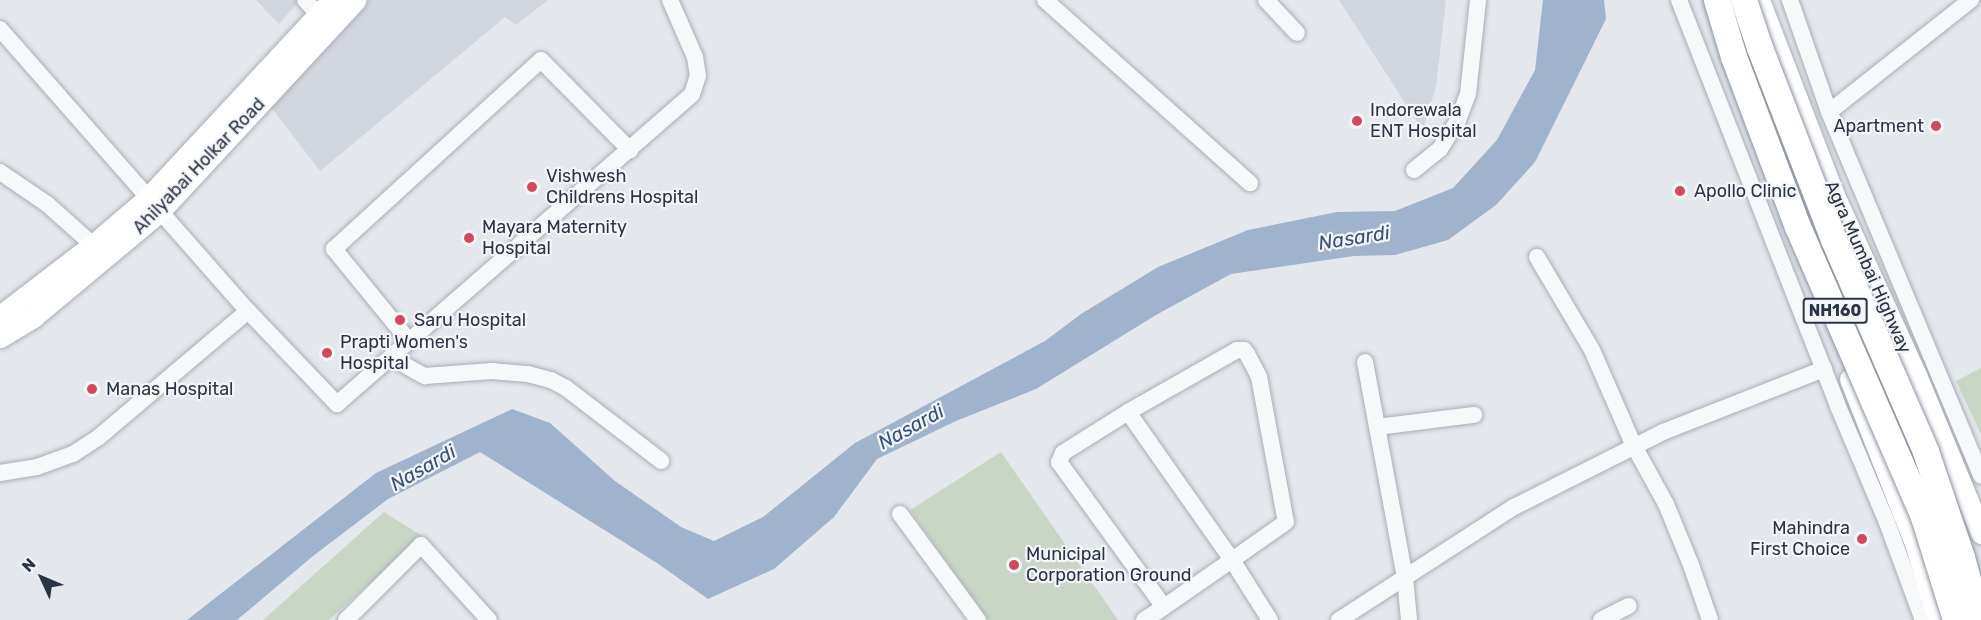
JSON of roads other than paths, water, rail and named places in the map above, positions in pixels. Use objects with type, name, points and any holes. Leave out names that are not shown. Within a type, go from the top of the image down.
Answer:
[{"type":"highway","name":"NH160","points":[[1718,0],[1734,57],[1798,227],[1924,517],[1956,620]]},
{"type":"highway","name":"NH160","points":[[1744,0],[1760,48],[1834,240],[1926,452],[1962,558],[1979,620]]},
{"type":"main road","name":"Ahilyabai Holkar Road","points":[[0,337],[33,317],[154,205],[355,0]]},
{"type":"main road","points":[[1707,0],[1789,236],[1886,468],[1915,543],[1939,620]]},
{"type":"main road","name":"Agra Mumbai Highway","points":[[1759,0],[1833,193],[1945,444],[1981,533]]},
{"type":"main road","name":"Ahilyabai Holkar Road","points":[[0,316],[93,245],[154,205],[319,5]]},
{"type":"main road","points":[[1886,468],[1945,444]]},
{"type":"street","points":[[0,29],[248,311],[337,404],[692,94],[698,76],[696,57],[670,0]]},
{"type":"street","points":[[1045,0],[1250,183]]},
{"type":"street","points":[[1266,0],[1297,33]]},
{"type":"street","points":[[1414,170],[1440,149],[1458,120],[1468,94],[1478,0]]},
{"type":"street","points":[[1679,0],[1886,520],[1923,620]]},
{"type":"street","points":[[1790,0],[1829,112],[1981,476]]},
{"type":"street","points":[[1829,112],[1971,0]]},
{"type":"street","points":[[410,341],[334,249],[541,60],[630,150]]},
{"type":"street","points":[[0,172],[47,204],[93,245]]},
{"type":"street","points":[[1537,257],[1592,350],[1634,446],[1666,504],[1710,620]]},
{"type":"street","points":[[0,473],[37,467],[73,454],[99,437],[248,311]]},
{"type":"street","points":[[1144,620],[1164,607],[1232,560],[1285,525],[1287,519],[1259,377],[1244,350],[1237,350],[1128,412],[1063,453],[1059,462],[1164,607]]},
{"type":"street","points":[[392,358],[425,376],[492,371],[528,374],[551,380],[566,388],[661,461]]},
{"type":"street","points":[[1365,362],[1405,577],[1408,620]]},
{"type":"street","points":[[1339,620],[1514,507],[1663,432],[1824,369]]},
{"type":"street","points":[[1128,412],[1232,560],[1270,620]]},
{"type":"street","points":[[1377,427],[1474,415]]},
{"type":"street","points":[[900,514],[971,617]]},
{"type":"street","points":[[346,620],[421,545],[489,620]]},
{"type":"street","points":[[1601,620],[1629,606]]},
{"type":"water","name":"Nasardi","points":[[1543,0],[1604,0],[1606,19],[1535,162],[1496,205],[1448,240],[1395,255],[1354,256],[1231,274],[1156,315],[1036,389],[956,421],[877,459],[834,517],[774,569],[708,599],[657,563],[480,452],[388,499],[313,556],[237,620],[187,620],[376,473],[512,409],[550,423],[615,481],[681,527],[714,541],[763,517],[855,443],[1045,341],[1081,314],[1158,267],[1248,230],[1337,212],[1395,211],[1453,188],[1497,140],[1535,70]]},
{"type":"place","name":"Indorewala ENT Hospital","points":[[1357,121]]},
{"type":"place","name":"Apartment","points":[[1936,126]]},
{"type":"place","name":"Vishwesh Childrens Hospital","points":[[532,187]]},
{"type":"place","name":"Apollo Clinic","points":[[1680,191]]},
{"type":"place","name":"Mayara Maternity Hospital","points":[[469,238]]},
{"type":"place","name":"Saru Hospital","points":[[400,320]]},
{"type":"place","name":"Prapti Women's Hospital","points":[[327,353]]},
{"type":"place","name":"Manas Hospital","points":[[92,389]]},
{"type":"place","name":"Mahindra First Choice","points":[[1862,539]]},
{"type":"place","name":"Municipal Corporation Ground","points":[[1014,565]]}]
